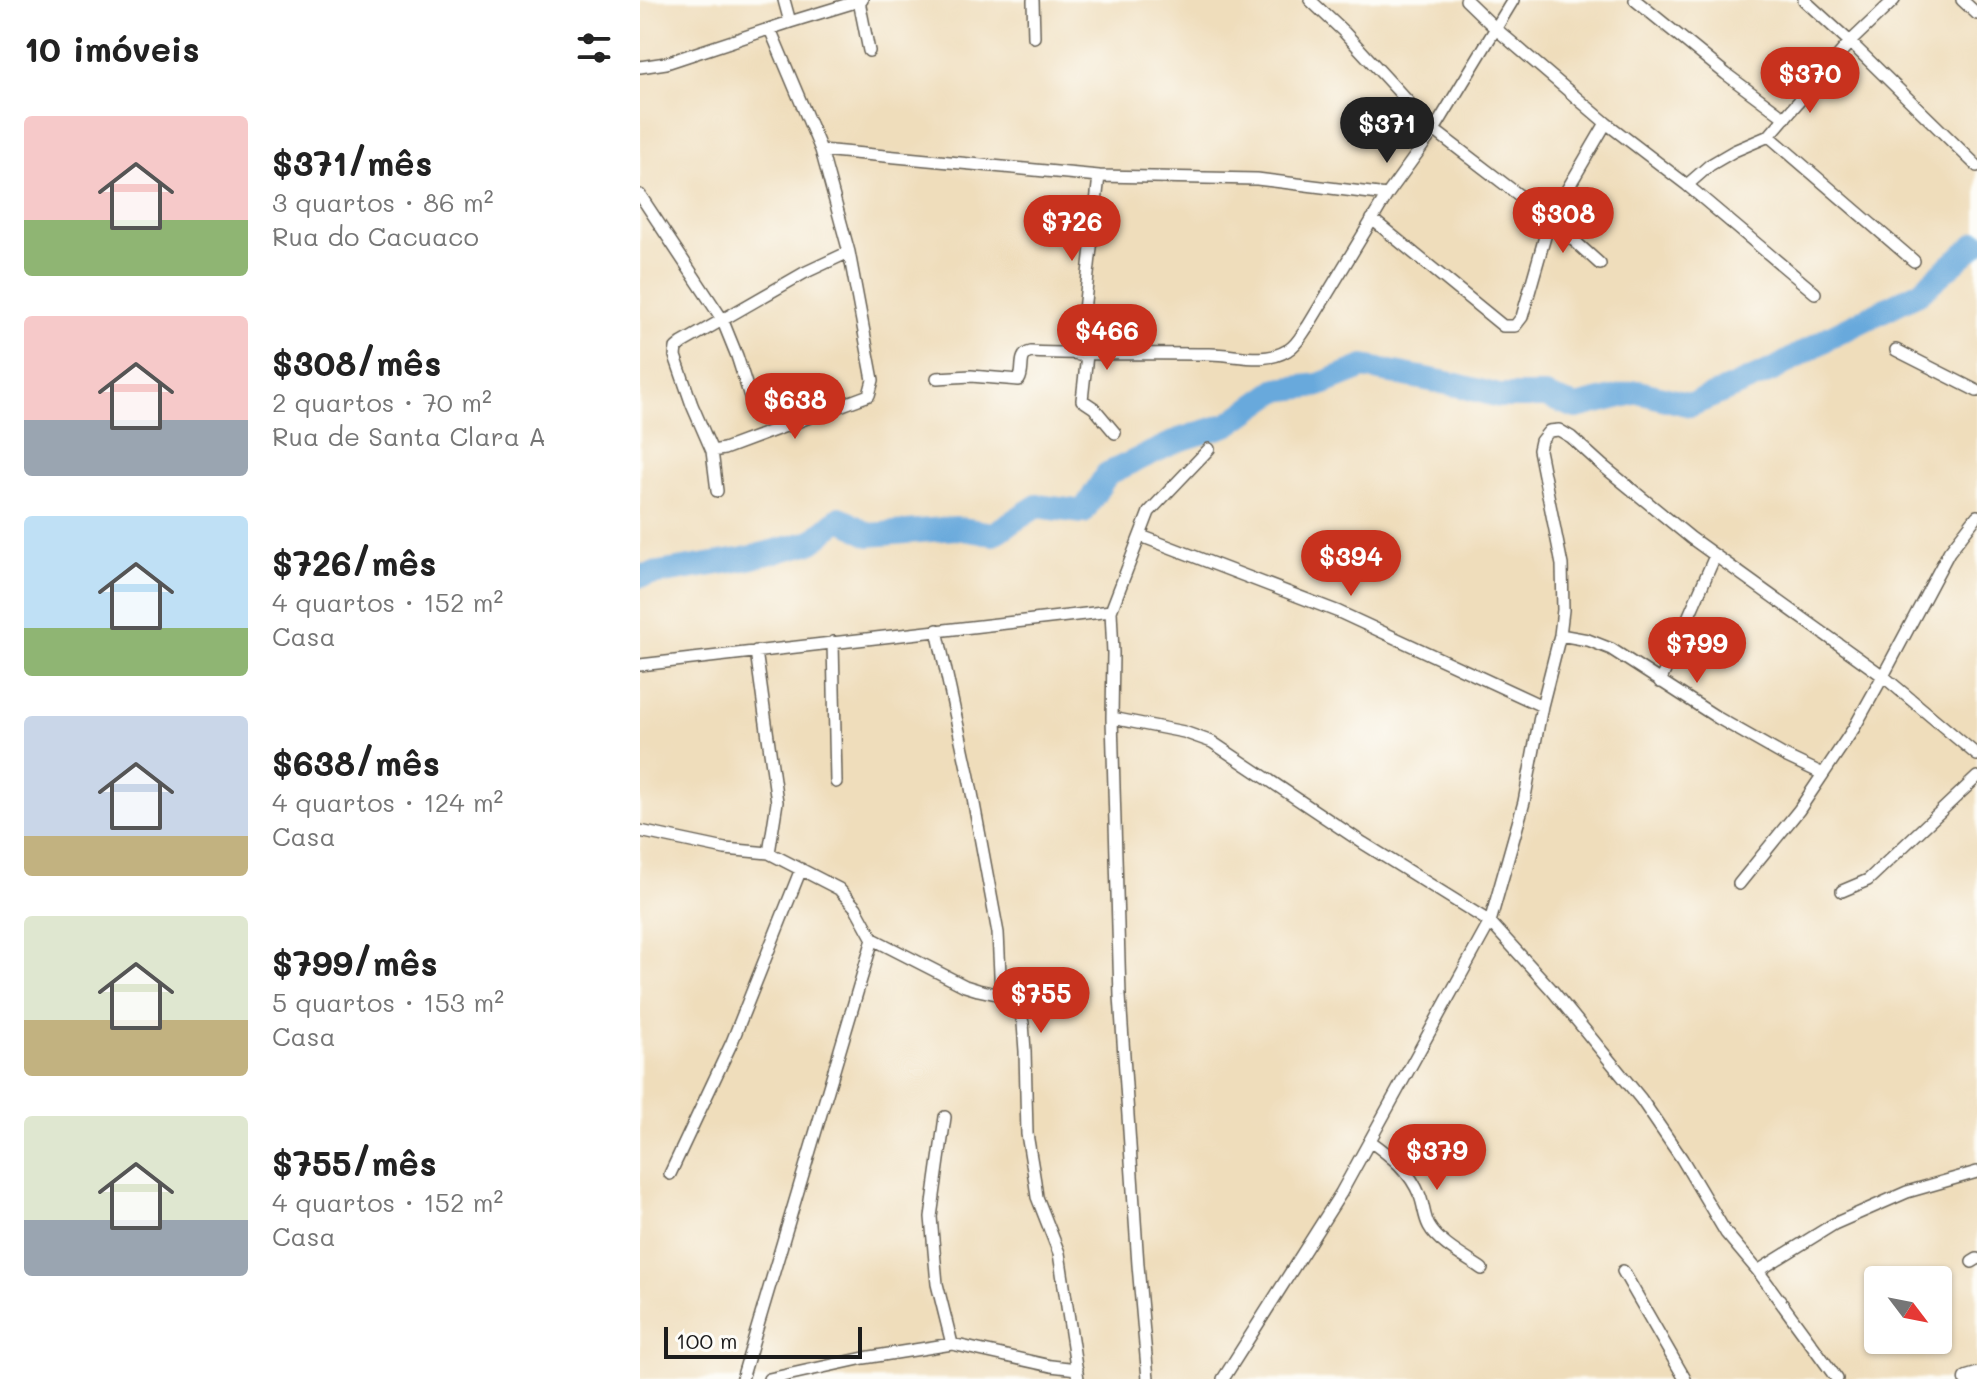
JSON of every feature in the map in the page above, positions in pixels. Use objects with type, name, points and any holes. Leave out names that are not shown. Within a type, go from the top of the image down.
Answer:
[{"type":"street","points":[[784,0],[790,22]]},
{"type":"street","points":[[640,67],[666,63],[861,0],[869,51]]},
{"type":"street","points":[[1033,0],[1034,37]]},
{"type":"street","points":[[1310,0],[1344,32],[1434,130],[1550,219],[1600,264]]},
{"type":"street","points":[[1466,0],[1606,123],[1687,185],[1815,293]]},
{"type":"street","points":[[937,378],[971,376],[1019,380],[1026,353],[1215,354],[1246,359],[1267,357],[1288,350],[1308,326],[1387,195],[1434,130],[1513,0]]},
{"type":"street","points":[[1635,0],[1735,82],[1785,118]]},
{"type":"street","points":[[1804,0],[1977,166]]},
{"type":"street","points":[[1687,185],[1710,165],[1769,136],[1850,42],[1894,0]]},
{"type":"street","points":[[1963,0],[1977,14]]},
{"type":"street","points":[[712,451],[869,395],[873,380],[849,252],[821,150],[770,29]]},
{"type":"street","points":[[1372,219],[1503,326],[1515,326],[1522,317],[1550,219],[1606,123]]},
{"type":"street","points":[[1769,136],[1914,261]]},
{"type":"street","points":[[821,150],[1099,176],[1257,179],[1387,195]]},
{"type":"street","points":[[1099,176],[1083,355],[1082,400],[1094,408],[1115,433]]},
{"type":"street","points":[[640,195],[722,319],[752,403]]},
{"type":"street","points":[[717,491],[712,451],[692,405],[675,356],[676,348],[804,273],[849,252]]},
{"type":"street","points":[[1896,350],[1977,391]]},
{"type":"street","points":[[1223,1379],[1341,1193],[1490,922],[1524,802],[1542,706],[1560,635],[1564,596],[1562,565],[1539,450],[1541,441],[1549,431],[1559,430],[1571,437],[1715,556],[1883,676],[1977,755]]},
{"type":"street","points":[[1148,1379],[1120,996],[1111,611],[1149,512],[1209,449]]},
{"type":"street","points":[[1739,884],[1799,810],[1854,728],[1949,552],[1977,516]]},
{"type":"street","points":[[1141,536],[1339,612],[1542,706]]},
{"type":"street","points":[[1660,682],[1715,556]]},
{"type":"street","points":[[640,665],[1111,611]]},
{"type":"street","points":[[937,630],[998,933],[1001,995]]},
{"type":"street","points":[[1560,635],[1601,645],[1758,741],[1823,774]]},
{"type":"street","points":[[833,642],[836,782]]},
{"type":"street","points":[[756,651],[777,802],[769,853]]},
{"type":"street","points":[[1112,718],[1184,732],[1212,742],[1363,843],[1490,922],[1552,990],[1641,1099],[1682,1159],[1726,1233],[1758,1271],[1837,1379]]},
{"type":"street","points":[[1842,891],[1868,880],[1977,777]]},
{"type":"street","points":[[640,831],[725,849],[769,853],[801,869],[839,889],[856,908],[873,939],[965,986],[1001,995],[1017,1005],[1023,1023],[1025,1114],[1032,1167],[1037,1197],[1059,1253],[1078,1374],[952,1344],[864,1358],[769,1379]]},
{"type":"street","points":[[670,1174],[732,1042],[801,869]]},
{"type":"street","points":[[742,1379],[873,939]]},
{"type":"street","points":[[945,1117],[931,1217],[937,1284],[952,1344]]},
{"type":"street","points":[[1370,1141],[1393,1157],[1408,1176],[1419,1195],[1427,1224],[1435,1234],[1482,1269]]},
{"type":"street","points":[[1758,1271],[1834,1224],[1907,1192],[1977,1172]]},
{"type":"street","points":[[1623,1271],[1685,1379]]},
{"type":"street","points":[[1967,1379],[1977,1376]]},
{"type":"waterway","points":[[640,576],[744,559],[812,542],[840,518],[869,535],[956,528],[993,534],[1037,506],[1083,512],[1107,474],[1179,440],[1229,424],[1277,390],[1319,385],[1364,367],[1499,396],[1545,396],[1576,407],[1638,392],[1691,405],[1775,369],[1830,337],[1920,292],[1977,243]]}]
